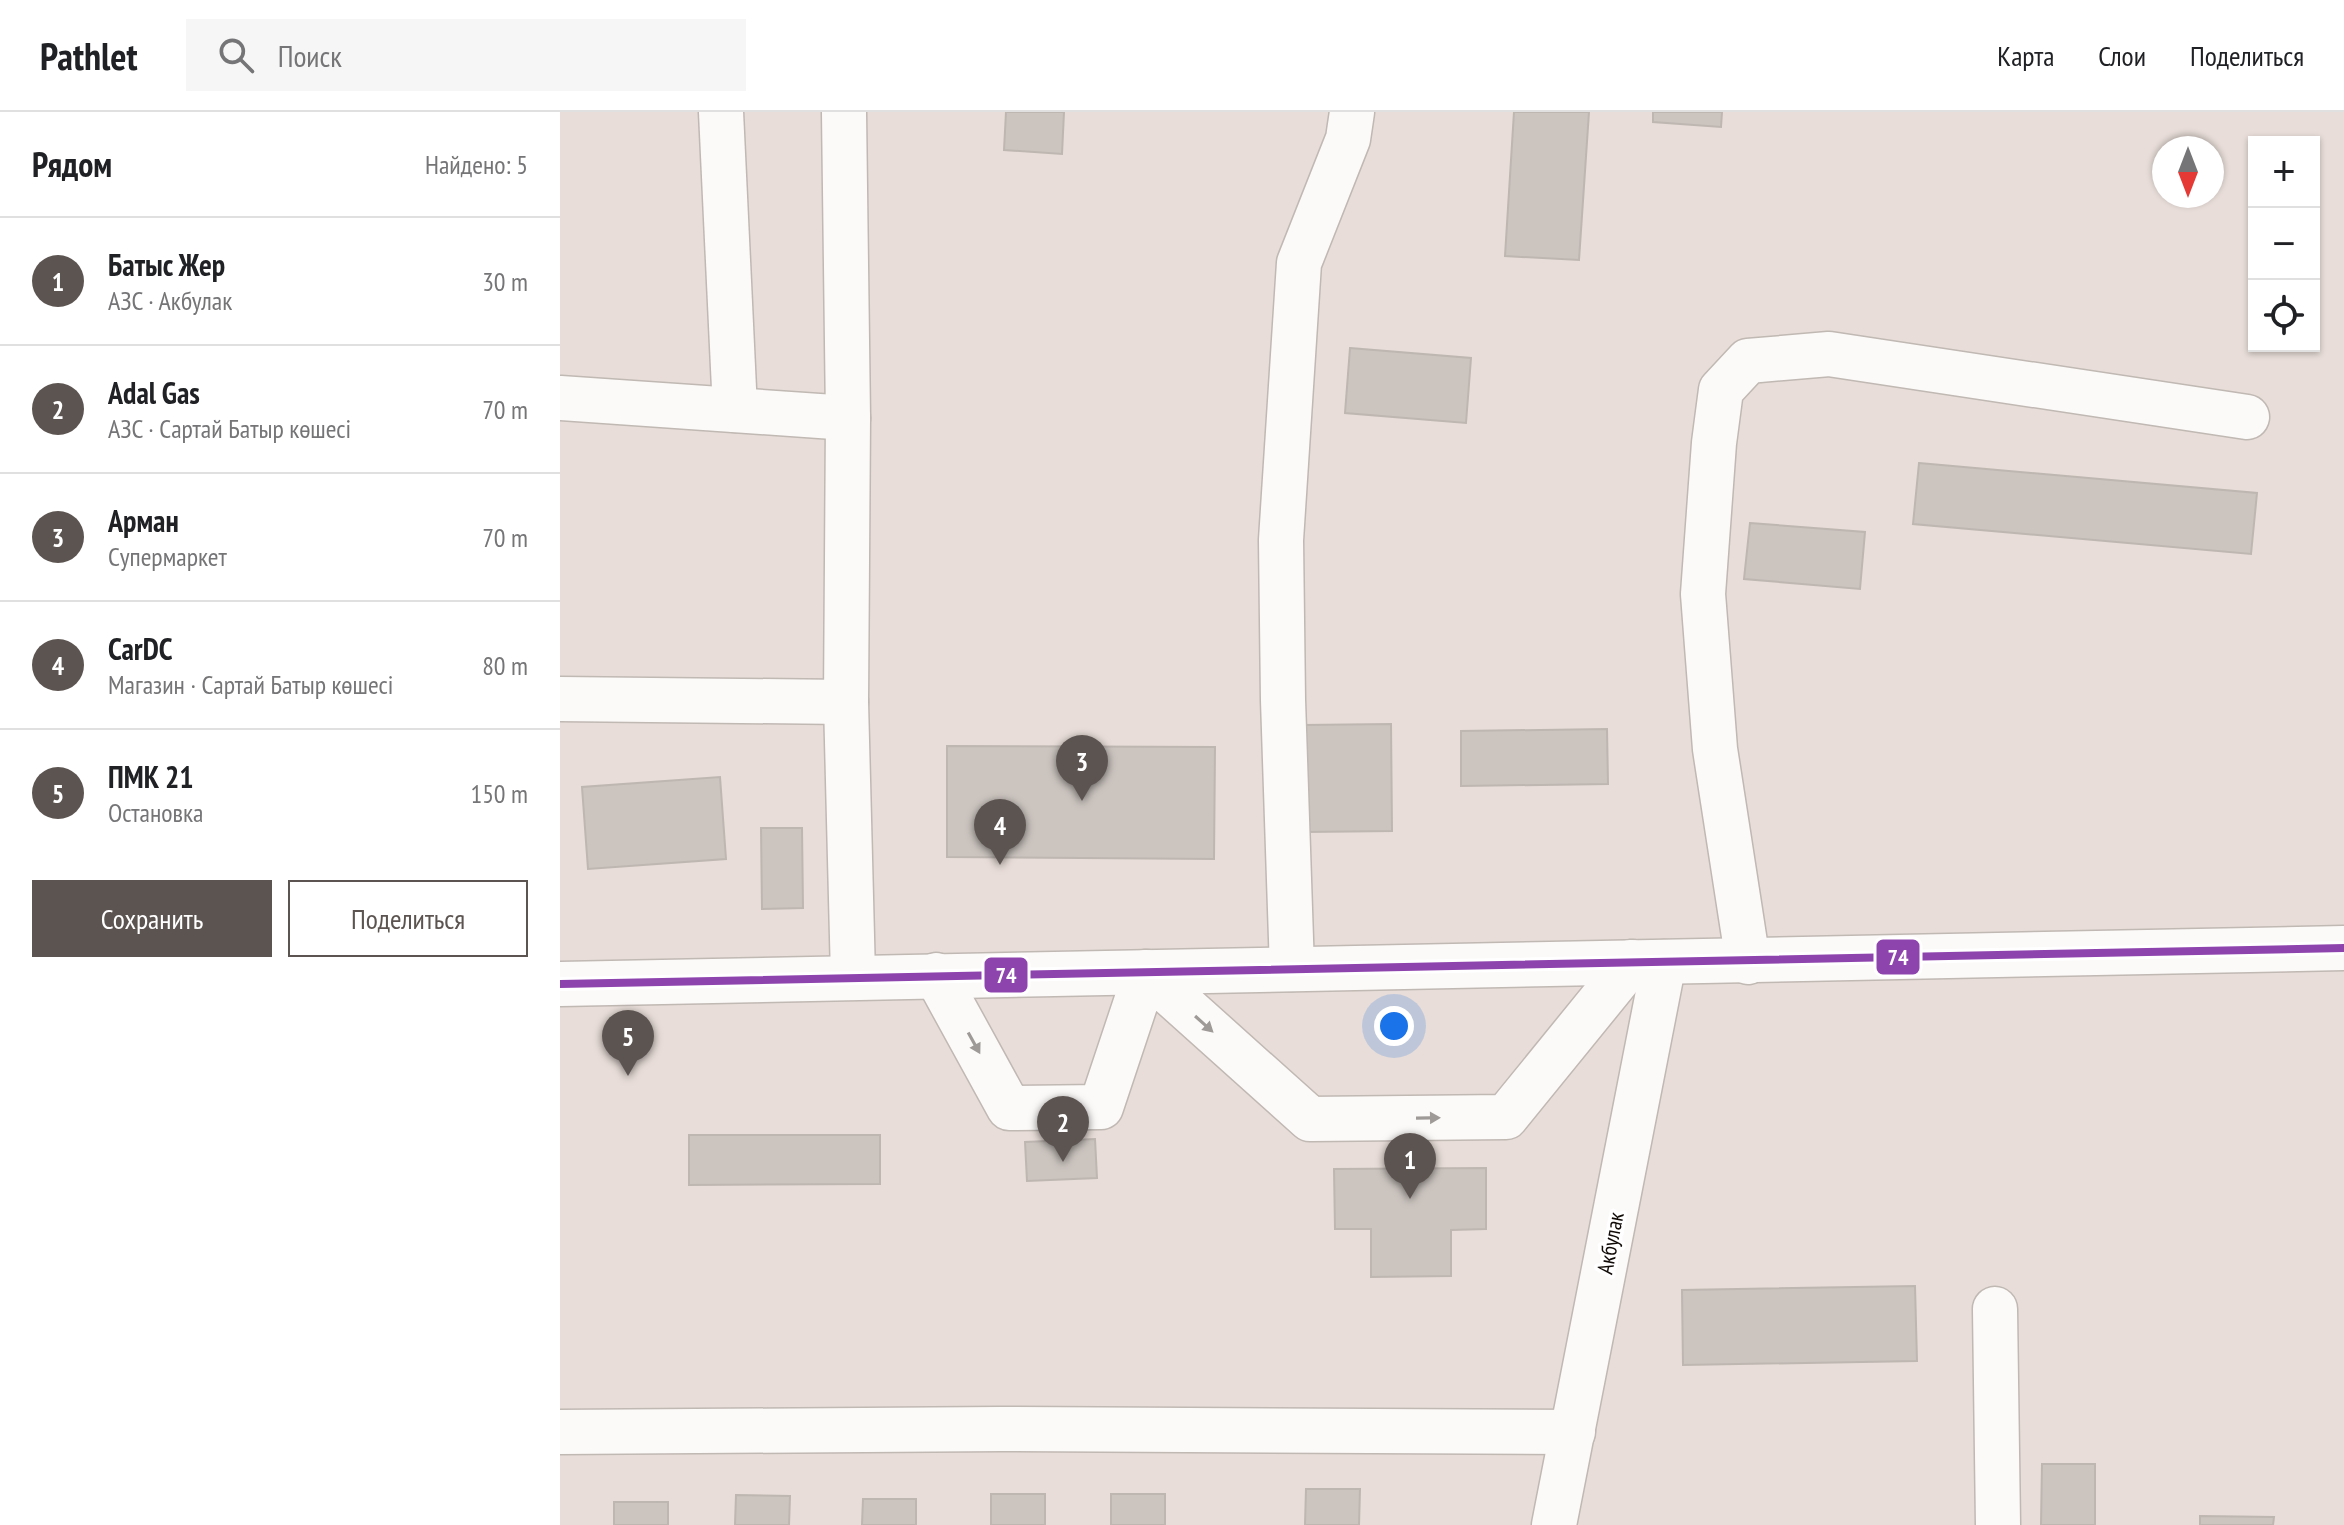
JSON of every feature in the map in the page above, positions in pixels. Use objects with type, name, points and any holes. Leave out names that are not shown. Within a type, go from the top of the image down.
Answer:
[{"type":"main road","points":[[721,112],[735,410]]},
{"type":"main road","points":[[844,112],[848,418],[846,702],[853,976]]},
{"type":"main road","points":[[1292,969],[1281,540],[1299,263],[1348,139],[1352,112]]},
{"type":"main road","points":[[1748,962],[1715,749],[1703,594],[1721,390],[1748,361],[1829,354],[2247,417]]},
{"type":"main road","points":[[560,398],[848,418]]},
{"type":"main road","points":[[560,699],[846,702]]},
{"type":"main road","points":[[560,983],[2344,948]]},
{"type":"main road","points":[[1146,972],[1310,1119],[1506,1117],[1648,962]]},
{"type":"main road","name":"Акбулак","points":[[1554,1525],[1573,1432],[1648,962]]},
{"type":"main road","points":[[936,975],[1009,1108],[1101,1107],[1146,972]]},
{"type":"main road","points":[[1995,1309],[1998,1525]]},
{"type":"main road","points":[[560,1432],[1001,1429],[1573,1432]]},
{"type":"building","points":[[1006,112],[1064,112],[1062,154],[1004,150]]},
{"type":"building","points":[[1514,112],[1589,112],[1579,260],[1505,256]]},
{"type":"building","points":[[1653,112],[1722,112],[1721,127],[1653,122]]},
{"type":"building","points":[[1350,348],[1471,358],[1466,423],[1345,413]]},
{"type":"building","points":[[1919,463],[2257,493],[2251,554],[1913,524]]},
{"type":"building","points":[[1750,523],[1865,532],[1860,589],[1744,579]]},
{"type":"building","points":[[1391,724],[1392,831],[1306,832],[1304,725]]},
{"type":"building","points":[[1607,729],[1608,784],[1461,786],[1461,731]]},
{"type":"building","points":[[947,746],[1215,747],[1214,859],[947,857]]},
{"type":"building","points":[[720,777],[726,859],[588,869],[582,787]]},
{"type":"building","points":[[761,828],[802,828],[803,908],[762,909]]},
{"type":"building","points":[[689,1135],[880,1135],[880,1184],[689,1185]]},
{"type":"building","points":[[1095,1139],[1097,1178],[1027,1181],[1025,1142]]},
{"type":"building","points":[[1486,1168],[1486,1229],[1451,1230],[1451,1276],[1371,1277],[1371,1229],[1335,1229],[1334,1169]]},
{"type":"building","points":[[1915,1286],[1917,1361],[1683,1365],[1682,1290]]},
{"type":"building","points":[[2042,1464],[2095,1464],[2095,1525],[2041,1525]]},
{"type":"building","points":[[1306,1489],[1360,1489],[1359,1525],[1305,1525]]},
{"type":"building","points":[[991,1494],[1045,1494],[1045,1525],[991,1525]]},
{"type":"building","points":[[1111,1494],[1165,1494],[1165,1525],[1111,1525]]},
{"type":"building","points":[[736,1495],[790,1496],[789,1525],[735,1525]]},
{"type":"building","points":[[863,1499],[916,1499],[916,1525],[862,1525]]},
{"type":"building","points":[[614,1502],[668,1502],[668,1525],[614,1525]]},
{"type":"building","points":[[2200,1516],[2274,1517],[2273,1525],[2200,1525]]},
{"type":"transit line","name":"74","points":[[560,984],[2344,948]]},
{"type":"place","name":"Арман","points":[[1082,801]]},
{"type":"place","name":"CarDC","points":[[1000,865]]},
{"type":"place","name":"ПМК 21","points":[[628,1076]]},
{"type":"place","name":"Adal Gas","points":[[1063,1162]]},
{"type":"place","name":"Батыс Жер","points":[[1410,1199]]}]
